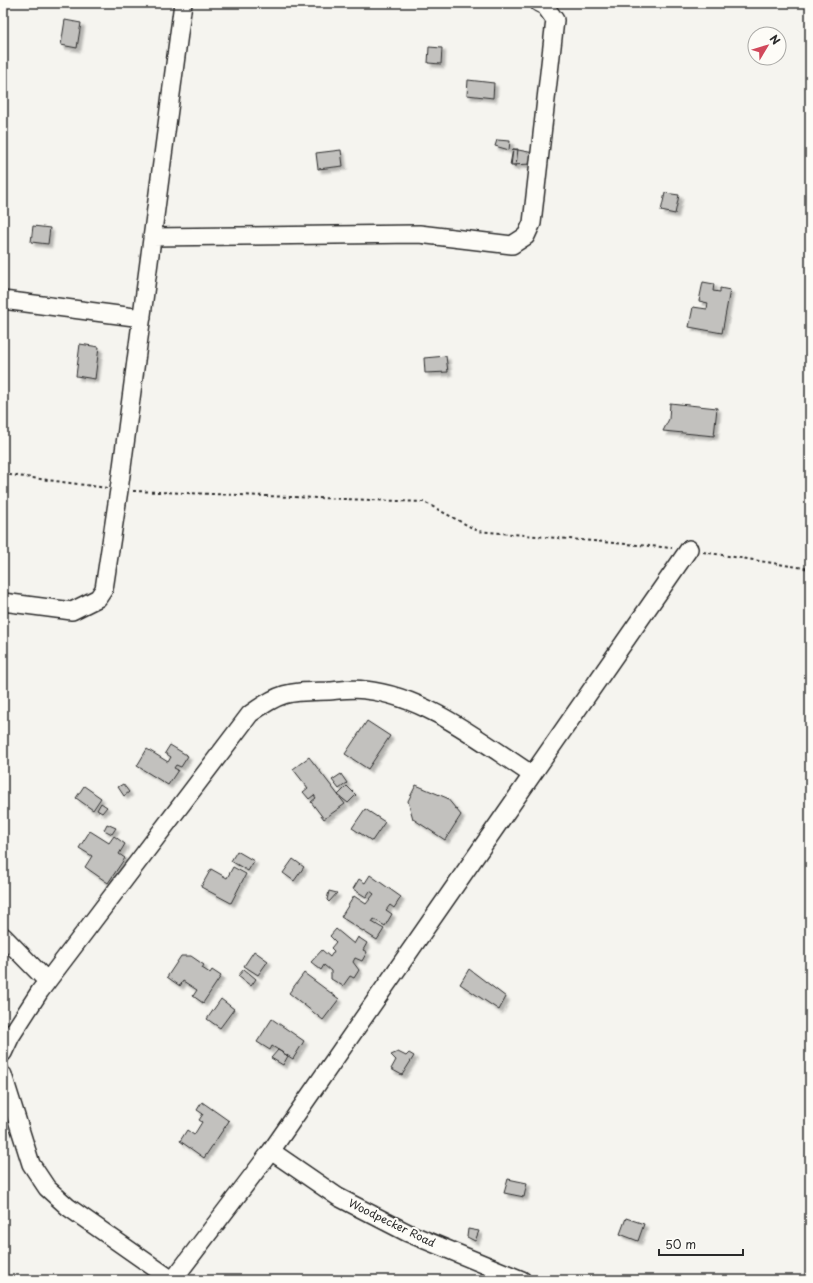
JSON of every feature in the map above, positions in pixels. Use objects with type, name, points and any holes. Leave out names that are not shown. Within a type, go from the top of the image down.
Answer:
[{"type":"street","points":[[3,602],[72,611],[98,598],[104,589],[119,490],[183,3]]},
{"type":"street","points":[[152,237],[419,234],[512,245],[526,236],[532,223],[555,20],[545,6],[539,3]]},
{"type":"street","points":[[3,300],[142,318]]},
{"type":"street","points":[[3,1075],[31,1164],[47,1188],[68,1207],[172,1280],[271,1151],[531,774],[689,549]]},
{"type":"street","points":[[3,1053],[11,1036],[48,981],[250,714],[271,699],[288,692],[365,690],[405,699],[426,707],[531,774]]},
{"type":"street","points":[[3,936],[48,981]]},
{"type":"street","name":"Woodpecker Road","points":[[271,1151],[338,1197],[408,1234],[522,1280]]},
{"type":"path","points":[[3,474],[119,490],[424,502],[478,531],[689,549],[810,569]]},
{"type":"building","points":[[65,20],[81,23],[77,48],[61,45]]},
{"type":"building","points":[[429,47],[442,48],[441,64],[428,63]]},
{"type":"building","points":[[468,80],[494,83],[493,98],[467,95]]},
{"type":"building","points":[[497,140],[510,141],[509,150],[495,146]]},
{"type":"building","points":[[513,149],[534,153],[532,164],[510,165]]},
{"type":"building","points":[[513,149],[518,149],[516,166],[511,166]]},
{"type":"building","points":[[341,150],[343,166],[318,169],[316,153]]},
{"type":"building","points":[[665,193],[679,195],[675,214],[661,211]]},
{"type":"building","points":[[33,226],[50,228],[48,244],[31,242]]},
{"type":"building","points":[[703,282],[714,284],[713,291],[720,292],[720,288],[730,290],[722,333],[689,327],[693,307],[707,309],[708,303],[699,301]]},
{"type":"building","points":[[80,344],[99,347],[95,379],[76,376]]},
{"type":"building","points":[[446,356],[448,372],[425,373],[424,358]]},
{"type":"building","points":[[670,403],[717,408],[714,436],[663,431],[669,419]]},
{"type":"building","points":[[367,721],[390,736],[368,769],[345,754]]},
{"type":"building","points":[[170,745],[188,756],[181,767],[176,765],[174,768],[178,770],[168,785],[137,766],[147,749],[168,762],[171,757],[165,753]]},
{"type":"building","points":[[309,757],[345,804],[324,819],[311,802],[316,798],[314,795],[309,799],[303,792],[308,788],[293,769]]},
{"type":"building","points":[[341,774],[347,783],[339,789],[332,780]]},
{"type":"building","points":[[123,784],[129,792],[124,796],[118,787]]},
{"type":"building","points":[[416,785],[447,798],[461,815],[445,840],[413,819],[408,801]]},
{"type":"building","points":[[84,786],[101,798],[93,810],[76,798]]},
{"type":"building","points":[[347,786],[356,795],[348,803],[338,795]]},
{"type":"building","points":[[101,803],[107,807],[102,813],[97,810]]},
{"type":"building","points":[[365,809],[385,822],[372,841],[352,828]]},
{"type":"building","points":[[107,824],[116,828],[112,834],[104,830]]},
{"type":"building","points":[[90,831],[109,843],[114,836],[125,844],[119,854],[125,858],[108,883],[85,867],[92,856],[79,848]]},
{"type":"building","points":[[237,851],[254,861],[248,871],[231,861]]},
{"type":"building","points":[[293,859],[304,867],[294,881],[283,873]]},
{"type":"building","points":[[233,867],[246,874],[231,903],[201,887],[211,869],[227,878]]},
{"type":"building","points":[[370,875],[401,897],[394,908],[390,905],[386,910],[392,914],[385,926],[374,919],[372,922],[384,929],[377,940],[341,917],[354,896],[366,904],[374,894],[370,891],[366,897],[353,889],[359,879],[365,883]]},
{"type":"building","points":[[329,891],[337,893],[329,902],[327,900]]},
{"type":"building","points":[[336,929],[354,944],[358,937],[367,943],[363,950],[367,952],[362,961],[355,958],[353,962],[359,970],[354,978],[350,976],[343,986],[331,979],[331,971],[324,965],[321,970],[311,962],[322,950],[330,957],[334,951],[331,948],[336,942],[330,936]]},
{"type":"building","points":[[254,951],[268,961],[258,975],[244,966]]},
{"type":"building","points":[[181,956],[191,956],[204,965],[202,968],[210,973],[212,970],[221,976],[203,1003],[193,996],[197,990],[183,981],[180,986],[167,977]]},
{"type":"building","points":[[244,969],[256,979],[251,986],[238,976]]},
{"type":"building","points":[[469,969],[506,997],[499,1010],[460,984]]},
{"type":"building","points":[[304,973],[339,999],[323,1020],[289,993]]},
{"type":"building","points":[[221,999],[234,1009],[220,1028],[207,1019]]},
{"type":"building","points":[[272,1019],[304,1041],[293,1059],[272,1046],[270,1050],[257,1042]]},
{"type":"building","points":[[278,1050],[288,1056],[283,1065],[271,1058]]},
{"type":"building","points":[[398,1052],[406,1056],[409,1053],[414,1056],[402,1075],[391,1069],[396,1060],[391,1055]]},
{"type":"building","points":[[202,1102],[229,1121],[204,1158],[180,1141],[187,1130],[194,1135],[202,1122],[199,1120],[203,1114],[197,1110]]},
{"type":"building","points":[[508,1179],[527,1183],[524,1197],[504,1193]]},
{"type":"building","points":[[626,1218],[644,1224],[638,1241],[620,1234]]},
{"type":"building","points":[[468,1229],[479,1231],[475,1241],[467,1237]]}]
